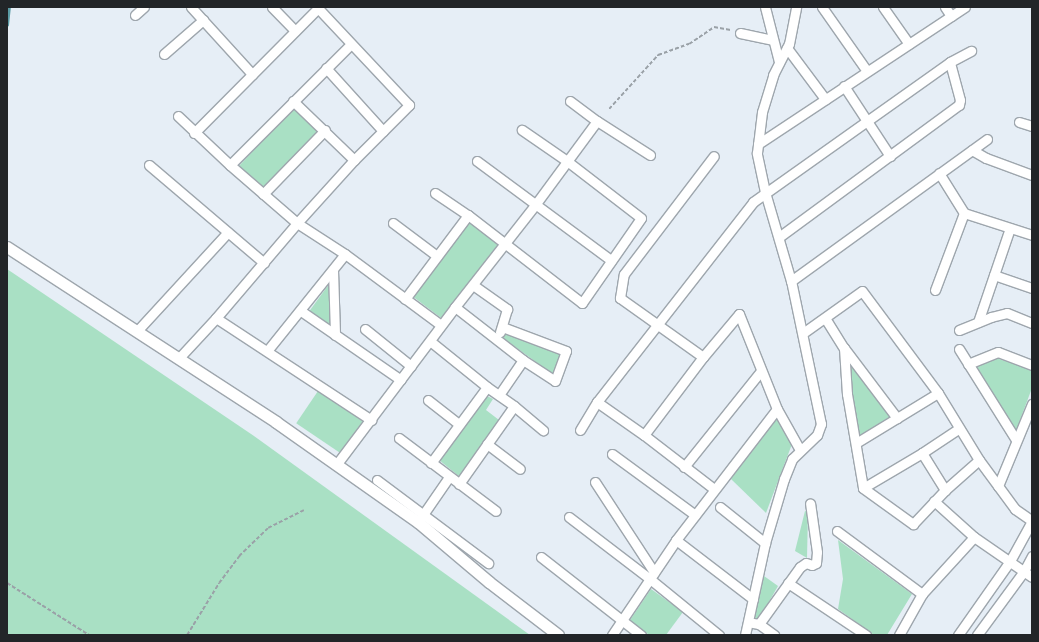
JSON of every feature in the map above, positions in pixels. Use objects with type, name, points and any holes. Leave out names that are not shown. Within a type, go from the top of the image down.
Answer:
[{"type":"street","points":[[135,15],[144,7]]},
{"type":"street","points":[[191,7],[252,74]]},
{"type":"street","points":[[272,7],[295,31]]},
{"type":"street","points":[[765,7],[772,40],[779,62]]},
{"type":"street","points":[[745,635],[765,544],[784,479],[792,460],[800,450],[817,436],[821,424],[791,281],[765,192],[757,154],[762,112],[779,62],[787,48],[796,7]]},
{"type":"street","points":[[822,7],[867,71]]},
{"type":"street","points":[[883,7],[908,44]]},
{"type":"street","points":[[945,7],[953,12]]},
{"type":"street","points":[[758,144],[908,44],[953,12],[965,7]]},
{"type":"street","points":[[179,358],[264,263],[297,222],[354,160],[409,105],[319,8],[194,133]]},
{"type":"street","points":[[164,54],[203,20]]},
{"type":"street","points":[[740,33],[772,40]]},
{"type":"street","points":[[230,165],[351,44]]},
{"type":"street","points":[[787,48],[825,99]]},
{"type":"street","points":[[580,430],[597,402],[753,202],[950,62],[971,51]]},
{"type":"street","points":[[779,237],[959,105],[960,100],[950,62]]},
{"type":"street","points":[[326,68],[383,131]]},
{"type":"street","points":[[844,86],[890,156]]},
{"type":"street","points":[[293,101],[325,130],[354,160]]},
{"type":"street","points":[[570,101],[597,121],[650,155]]},
{"type":"street","points":[[178,116],[194,133],[297,222],[345,254],[441,325]]},
{"type":"street","points":[[336,465],[441,325],[535,205],[597,121]]},
{"type":"street","points":[[1019,122],[1032,126]]},
{"type":"street","points":[[263,194],[325,130]]},
{"type":"street","points":[[435,193],[506,243],[582,303],[641,218],[567,161],[522,130]]},
{"type":"street","points":[[791,281],[987,139]]},
{"type":"street","points":[[972,150],[986,158],[1032,175]]},
{"type":"street","points":[[702,357],[620,298],[624,274],[714,156]]},
{"type":"street","points":[[477,161],[611,260]]},
{"type":"street","points":[[149,165],[264,263]]},
{"type":"street","points":[[939,173],[964,213],[1032,235]]},
{"type":"street","points":[[935,290],[964,213]]},
{"type":"street","points":[[405,299],[468,215]]},
{"type":"street","points":[[393,223],[437,256]]},
{"type":"street","points":[[978,322],[1010,228]]},
{"type":"street","points":[[137,331],[228,232]]},
{"type":"street","points":[[7,247],[179,358],[276,422],[336,465],[488,563]]},
{"type":"street","points":[[267,352],[345,254]]},
{"type":"street","points":[[333,270],[335,335]]},
{"type":"street","points":[[994,276],[1032,288]]},
{"type":"street","points":[[473,285],[506,309],[498,339]]},
{"type":"street","points":[[803,333],[862,291],[938,393],[958,429],[978,460],[1015,509],[1032,521],[1010,561],[958,635]]},
{"type":"street","points":[[455,307],[523,360],[555,381],[566,351],[502,327]]},
{"type":"street","points":[[301,311],[401,380]]},
{"type":"street","points":[[958,330],[1008,313],[1032,323]]},
{"type":"street","points":[[644,435],[702,357],[740,314],[777,409],[800,450]]},
{"type":"street","points":[[216,318],[371,420]]},
{"type":"street","points":[[825,318],[844,348],[897,418]]},
{"type":"street","points":[[365,329],[411,366]]},
{"type":"street","points":[[430,341],[543,430]]},
{"type":"street","points":[[844,348],[847,394],[863,488],[913,524],[945,490],[978,460]]},
{"type":"street","points":[[959,349],[1016,440]]},
{"type":"street","points":[[968,364],[998,352],[1032,365]]},
{"type":"street","points":[[499,395],[523,360]]},
{"type":"street","points":[[684,467],[761,371]]},
{"type":"street","points":[[431,463],[487,387]]},
{"type":"street","points":[[856,443],[938,393]]},
{"type":"street","points":[[428,400],[459,424]]},
{"type":"street","points":[[597,402],[644,435],[714,489]]},
{"type":"street","points":[[998,486],[1016,440],[1032,405]]},
{"type":"street","points":[[459,484],[514,406]]},
{"type":"street","points":[[612,635],[676,540],[777,409]]},
{"type":"street","points":[[863,488],[922,453],[958,429]]},
{"type":"street","points":[[399,438],[496,511]]},
{"type":"street","points":[[487,444],[520,469]]},
{"type":"street","points":[[922,453],[945,490]]},
{"type":"street","points":[[612,454],[695,515]]},
{"type":"street","points":[[420,518],[449,477]]},
{"type":"street","points":[[376,480],[420,518],[498,590],[558,635]]},
{"type":"street","points":[[595,482],[652,576]]},
{"type":"street","points":[[934,501],[974,537],[1032,577]]},
{"type":"street","points":[[759,624],[803,564],[814,564],[817,560],[810,503]]},
{"type":"street","points":[[720,507],[765,544]]},
{"type":"street","points":[[569,517],[652,576],[719,635]]},
{"type":"street","points":[[837,531],[922,594]]},
{"type":"street","points":[[899,635],[922,594],[974,537]]},
{"type":"street","points":[[676,540],[753,599]]},
{"type":"street","points":[[978,635],[1024,571],[1032,556]]},
{"type":"street","points":[[541,557],[621,621],[641,635]]},
{"type":"street","points":[[788,583],[866,635]]},
{"type":"street","points":[[748,621],[759,624],[774,635]]},
{"type":"path","points":[[608,109],[658,55],[690,44],[714,27],[721,27],[740,33]]},
{"type":"path","points":[[187,635],[219,583],[239,556],[268,528],[304,510]]},
{"type":"path","points":[[7,583],[89,635]]},
{"type":"green space","points":[[293,108],[319,132],[263,191],[238,167]]},
{"type":"green space","points":[[470,222],[499,244],[442,319],[413,297]]},
{"type":"green space","points":[[7,269],[254,436],[530,635],[7,635]]},
{"type":"green space","points":[[332,280],[332,330],[308,313]]},
{"type":"green space","points":[[505,332],[563,353],[554,375],[503,338]]},
{"type":"green space","points":[[846,353],[891,416],[858,437],[850,398]]},
{"type":"green space","points":[[993,357],[1032,370],[1032,388],[1016,431],[975,367]]},
{"type":"green space","points":[[318,391],[363,421],[341,454],[296,423]]},
{"type":"green space","points":[[485,395],[493,399],[486,410],[499,420],[460,477],[439,460]]},
{"type":"green space","points":[[776,417],[792,444],[766,513],[731,479],[740,463]]},
{"type":"green space","points":[[805,511],[808,512],[807,558],[795,551]]},
{"type":"green space","points":[[838,540],[912,594],[887,635],[874,635],[838,609],[843,579]]},
{"type":"green space","points":[[764,576],[778,586],[758,621],[752,619]]},
{"type":"green space","points":[[651,589],[683,612],[666,635],[649,635],[630,620]]},
{"type":"waterway","points":[[7,25],[9,7]]}]
